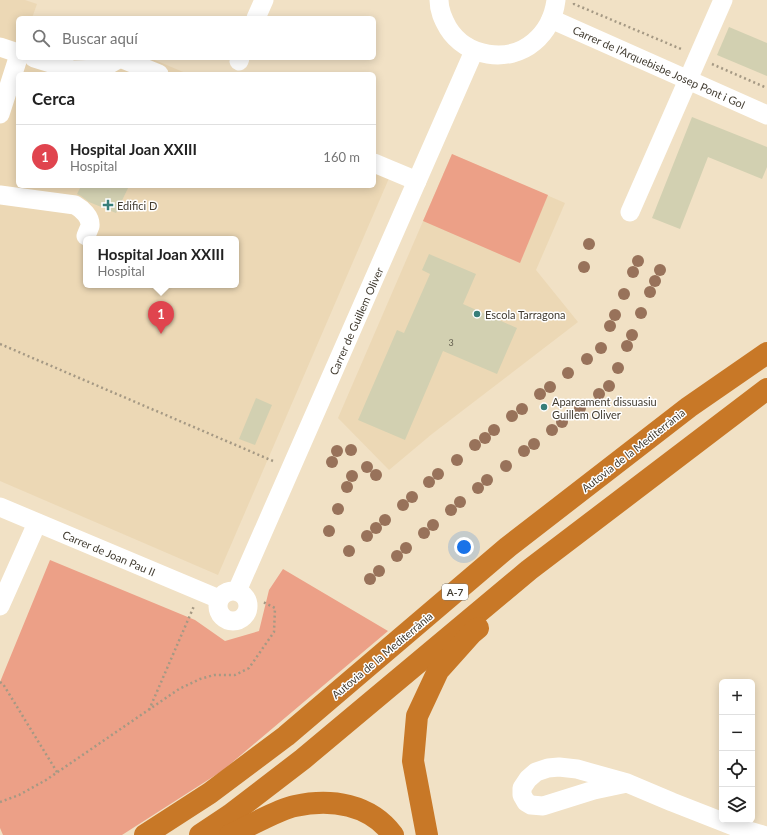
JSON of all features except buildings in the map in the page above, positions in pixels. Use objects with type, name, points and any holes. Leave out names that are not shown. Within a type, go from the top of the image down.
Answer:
[{"type":"highway","name":"Autovia de la Mediterrània","points":[[145,835],[210,793],[286,736],[508,547],[689,407],[767,353]]},
{"type":"highway","name":"A-7","points":[[200,835],[230,815],[303,759],[529,570],[767,389]]},
{"type":"highway","points":[[427,835],[413,761],[417,716],[438,670],[472,633],[537,579],[623,498]]},
{"type":"highway","points":[[230,835],[266,816],[294,806],[334,802],[352,806],[370,814],[382,823],[393,835]]},
{"type":"street","points":[[257,16],[264,0]]},
{"type":"street","points":[[439,0],[442,18],[452,35],[463,45],[474,51],[482,54],[494,55],[518,51],[534,42],[544,32],[551,19],[556,0]]},
{"type":"street","points":[[630,212],[723,0]]},
{"type":"street","name":"Carrer de l'Arquebisbe Josep Pont i Gol","points":[[551,19],[767,115]]},
{"type":"street","name":"Carrer de Guillem Oliver","points":[[237,591],[474,51]]},
{"type":"street","points":[[0,99],[13,53]]},
{"type":"street","points":[[0,114],[13,53]]},
{"type":"street","points":[[40,60],[72,70],[101,69],[117,60]]},
{"type":"street","points":[[125,60],[154,72]]},
{"type":"street","points":[[376,164],[418,181]]},
{"type":"street","points":[[0,194],[75,205],[83,210],[88,217],[90,226],[86,236]]},
{"type":"street","name":"Carrer de Joan Pau II","points":[[0,507],[219,599]]},
{"type":"street","points":[[0,606],[37,523]]},
{"type":"street","points":[[237,591],[244,596],[247,602],[247,612],[238,620],[227,620],[219,613],[217,606],[219,599],[227,592],[237,591]]},
{"type":"street","points":[[627,783],[736,827],[763,835]]},
{"type":"path","points":[[573,0],[574,4],[681,49],[684,42]]},
{"type":"path","points":[[712,64],[767,88]]},
{"type":"path","points":[[0,344],[273,461]]},
{"type":"path","points":[[148,710],[201,591]]},
{"type":"path","points":[[0,802],[19,795],[46,780],[179,689],[200,679],[214,675],[235,675],[249,668],[274,632],[275,608],[263,602]]},
{"type":"path","points":[[0,682],[3,684],[57,772]]},
{"type":"shaded area","points":[[0,0],[25,0],[37,4],[33,16],[16,16],[16,60],[155,60],[183,72],[16,72],[16,188],[376,188],[376,154],[396,162],[218,575],[0,481]]},
{"type":"shaded area","name":"Escola Tarragona","points":[[452,154],[565,203],[536,270],[578,322],[432,434],[389,470],[338,418]]},
{"type":"shaded area","points":[[452,154],[548,195],[520,263],[423,221]]},
{"type":"shaded area","points":[[50,560],[195,620],[225,641],[259,631],[269,590],[283,569],[388,631],[222,771],[122,835],[3,835],[0,828],[0,682]]},
{"type":"place","name":"Edifici D","points":[[108,205]]},
{"type":"place","name":"Escola Tarragona","points":[[477,314]]},
{"type":"place","name":"Hospital Joan XXIII","points":[[161,334]]},
{"type":"place","name":"Aparcament dissuasiu Guillem Oliver","points":[[544,407]]}]
